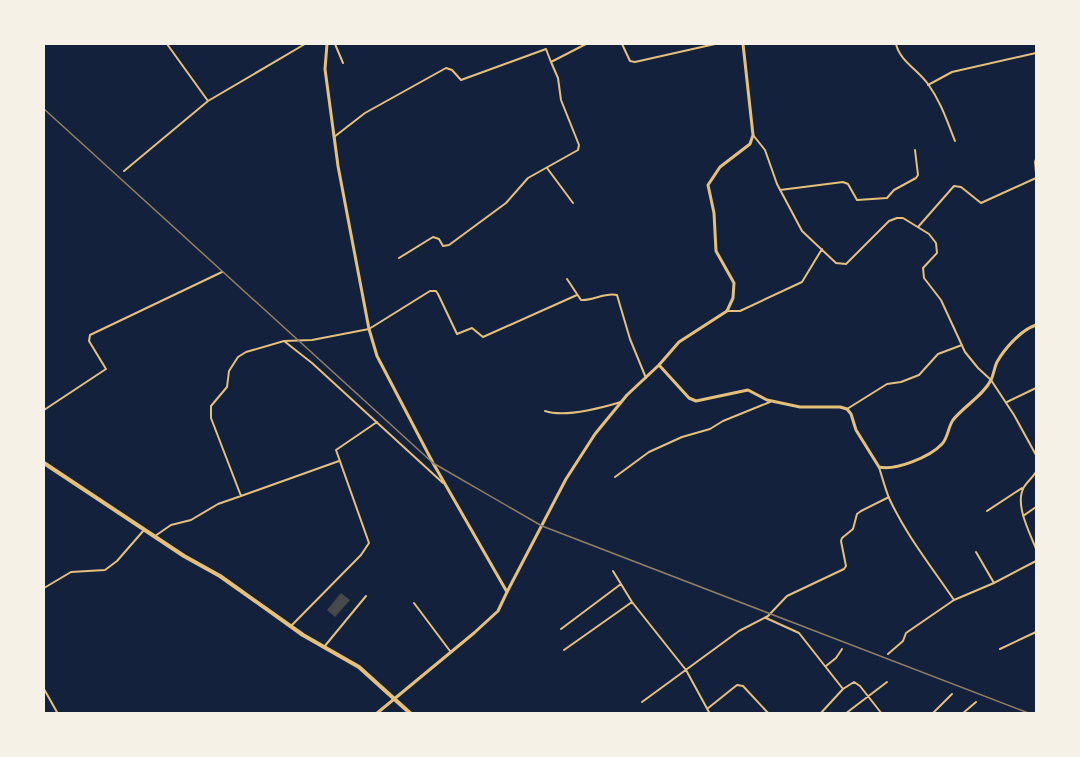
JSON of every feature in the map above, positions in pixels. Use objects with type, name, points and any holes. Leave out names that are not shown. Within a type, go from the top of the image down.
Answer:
[{"type":"main road","points":[[44,463],[154,537],[220,576],[291,626],[359,668],[411,714]]},
{"type":"street","points":[[167,44],[208,101]]},
{"type":"street","points":[[124,171],[208,101],[305,44]]},
{"type":"street","points":[[327,44],[326,69],[338,166],[369,330],[377,356],[446,485],[507,592]]},
{"type":"street","points":[[335,44],[343,63]]},
{"type":"street","points":[[551,62],[586,44]]},
{"type":"street","points":[[622,44],[630,61],[635,62],[715,44]]},
{"type":"street","points":[[376,714],[498,611],[566,479],[595,434],[621,402],[679,342],[727,311],[734,298],[734,284],[717,255],[714,213],[708,185],[720,167],[750,144],[753,135],[743,44]]},
{"type":"street","points":[[896,44],[901,57],[915,68],[944,110],[955,141]]},
{"type":"street","points":[[334,137],[365,113],[446,68],[452,70],[461,80],[546,49],[558,78],[561,100],[579,145],[578,150],[528,178],[506,203],[449,245],[443,246],[439,239],[433,237],[399,258]]},
{"type":"street","points":[[928,85],[952,72],[1036,53]]},
{"type":"street","points":[[753,135],[765,150],[780,190],[802,231],[836,263],[846,264],[889,221],[897,218],[903,218],[929,234],[936,243],[937,253],[923,268],[922,273],[941,300],[970,360],[991,380],[1036,455]]},
{"type":"street","points":[[780,190],[843,182],[848,184],[857,200],[886,198],[894,190],[918,175],[915,150]]},
{"type":"street","points":[[1036,159],[1036,173]]},
{"type":"street","points":[[547,168],[573,203]]},
{"type":"street","points":[[918,227],[954,186],[961,187],[981,203],[1036,178]]},
{"type":"street","points":[[727,311],[740,311],[802,282],[822,249]]},
{"type":"street","points":[[44,410],[106,369],[89,341],[90,335],[222,272]]},
{"type":"street","points":[[567,279],[581,300],[586,301],[608,294],[617,295],[630,339],[646,378]]},
{"type":"street","points":[[241,496],[211,418],[211,406],[227,387],[229,372],[238,357],[246,352],[284,341],[312,340],[369,330],[430,291],[436,291],[438,294],[458,334],[475,328],[483,337],[577,295]]},
{"type":"street","points":[[879,467],[888,469],[898,467],[930,453],[943,444],[953,420],[991,380],[999,360],[1021,333],[1036,325]]},
{"type":"street","points":[[284,341],[312,363],[446,485]]},
{"type":"street","points":[[847,409],[887,384],[901,382],[919,375],[938,354],[962,345]]},
{"type":"street","points":[[659,365],[689,398],[696,401],[748,390],[771,401],[800,407],[847,409],[879,467],[888,497],[919,551],[954,600]]},
{"type":"street","points":[[1006,403],[1036,388]]},
{"type":"street","points":[[615,477],[649,452],[682,437],[710,429],[723,421],[771,401]]},
{"type":"street","points":[[545,411],[556,414],[621,402]]},
{"type":"street","points":[[291,626],[361,555],[369,543],[336,450],[377,422]]},
{"type":"street","points":[[154,537],[171,525],[191,520],[218,504],[339,461]]},
{"type":"street","points":[[987,512],[1023,488],[1036,472]]},
{"type":"street","points":[[1023,488],[1021,496],[1023,516],[1036,549]]},
{"type":"street","points":[[642,702],[739,631],[766,618],[787,596],[846,566],[842,538],[853,529],[857,514],[888,497]]},
{"type":"street","points":[[1023,516],[1036,507]]},
{"type":"street","points":[[44,588],[71,572],[105,570],[117,561],[144,530]]},
{"type":"street","points":[[976,552],[994,583]]},
{"type":"street","points":[[888,654],[903,641],[906,633],[954,600],[994,583],[1036,561]]},
{"type":"street","points":[[613,571],[632,602],[686,670],[710,714]]},
{"type":"street","points":[[561,629],[621,584]]},
{"type":"street","points":[[324,647],[366,596]]},
{"type":"street","points":[[564,650],[632,602]]},
{"type":"street","points":[[414,603],[450,651]]},
{"type":"street","points":[[766,618],[800,633],[843,689]]},
{"type":"street","points":[[1000,649],[1036,632]]},
{"type":"street","points":[[826,666],[842,649]]},
{"type":"street","points":[[845,714],[887,682]]},
{"type":"street","points":[[820,714],[850,683],[857,683],[882,714]]},
{"type":"street","points":[[707,710],[737,685],[742,686],[769,714]]},
{"type":"street","points":[[44,689],[58,714]]},
{"type":"street","points":[[932,714],[952,694]]},
{"type":"street","points":[[963,714],[976,702]]},
{"type":"building","points":[[341,593],[350,600],[335,617],[327,610]]},
{"type":"railway","points":[[44,109],[433,463],[542,526],[1031,714]]}]
